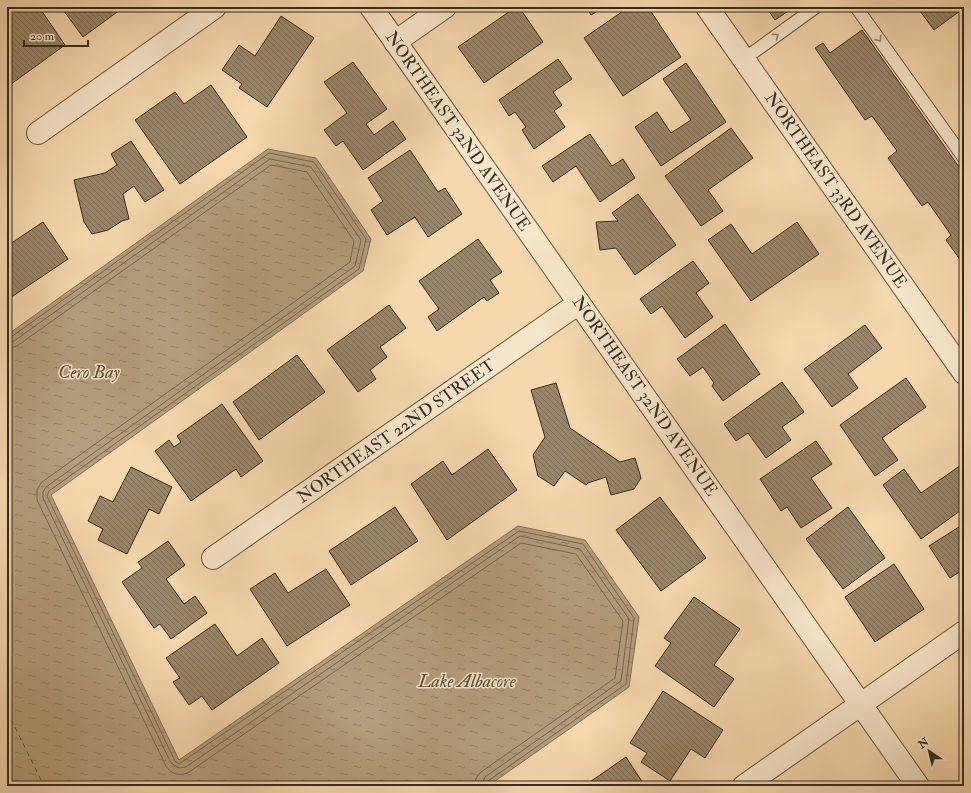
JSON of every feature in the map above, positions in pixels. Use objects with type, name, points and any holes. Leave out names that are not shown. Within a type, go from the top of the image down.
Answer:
[{"type":"street","points":[[38,134],[215,7]]},
{"type":"street","name":"NORTHEAST 32ND AVENUE","points":[[371,7],[918,786]]},
{"type":"street","points":[[395,42],[445,7]]},
{"type":"street","name":"NORTHEAST 33RD AVENUE","points":[[707,7],[964,374]]},
{"type":"street","name":"NORTHEAST 22ND STREET","points":[[213,558],[579,303]]},
{"type":"street","points":[[744,786],[964,632]]},
{"type":"lane","points":[[744,59],[816,7]]},
{"type":"lane","points":[[856,7],[964,158]]},
{"type":"water","points":[[268,149],[316,158],[371,239],[363,271],[51,495],[179,760],[518,526],[585,540],[639,617],[629,687],[488,786],[7,786],[7,335]]},
{"type":"building","points":[[7,7],[39,7],[65,45],[7,87]]},
{"type":"building","points":[[61,7],[124,7],[83,37]]},
{"type":"building","points":[[516,7],[519,7],[543,42],[484,83],[458,47]]},
{"type":"building","points":[[586,7],[604,7],[591,15]]},
{"type":"building","points":[[629,7],[648,7],[681,57],[623,96],[584,38]]},
{"type":"building","points":[[766,7],[794,7],[775,20]]},
{"type":"building","points":[[917,7],[964,7],[964,8],[934,30]]},
{"type":"building","points":[[281,16],[314,38],[267,107],[239,88],[242,84],[222,70],[239,45],[255,56]]},
{"type":"building","points":[[862,30],[964,174],[964,265],[946,240],[951,235],[928,202],[922,206],[888,158],[897,151],[872,116],[865,120],[815,48],[823,43],[830,53]]},
{"type":"building","points":[[558,59],[572,79],[553,92],[562,105],[554,111],[565,127],[534,149],[522,130],[526,127],[515,112],[509,116],[499,100]]},
{"type":"building","points":[[353,62],[387,109],[366,124],[374,135],[393,121],[406,139],[363,170],[343,141],[336,146],[324,130],[347,113],[324,82]]},
{"type":"building","points":[[686,63],[726,122],[661,166],[635,127],[657,112],[671,133],[691,120],[663,79]]},
{"type":"building","points":[[211,85],[247,137],[180,184],[135,120],[175,92],[184,104]]},
{"type":"building","points":[[731,128],[753,158],[708,190],[723,211],[701,226],[665,176]]},
{"type":"building","points":[[590,134],[612,166],[623,159],[635,178],[600,202],[576,166],[553,182],[542,166]]},
{"type":"building","points":[[131,141],[164,190],[145,202],[134,186],[123,194],[129,219],[122,221],[108,230],[92,234],[84,222],[74,180],[105,173],[117,165],[111,154]]},
{"type":"building","points":[[410,150],[438,192],[445,188],[462,214],[428,237],[415,217],[387,235],[371,210],[383,201],[368,178]]},
{"type":"building","points":[[638,194],[676,245],[635,275],[616,248],[600,250],[596,222],[618,221],[612,213]]},
{"type":"building","points":[[43,222],[68,259],[7,300],[7,246]]},
{"type":"building","points":[[797,222],[819,254],[751,301],[708,240],[731,224],[752,254]]},
{"type":"building","points":[[478,239],[502,272],[490,280],[499,293],[487,301],[484,297],[437,331],[428,317],[439,309],[419,281]]},
{"type":"building","points":[[693,261],[709,283],[696,293],[713,317],[685,338],[662,306],[651,314],[640,299]]},
{"type":"building","points":[[389,305],[406,328],[380,347],[387,357],[370,370],[376,379],[358,392],[327,350]]},
{"type":"building","points":[[725,324],[760,374],[723,401],[712,386],[714,383],[703,367],[690,376],[677,359]]},
{"type":"building","points":[[865,325],[882,348],[848,374],[858,388],[832,407],[804,369]]},
{"type":"building","points":[[297,355],[325,392],[259,440],[233,402]]},
{"type":"building","points":[[906,378],[926,407],[882,438],[898,460],[875,476],[840,425]]},
{"type":"building","points":[[782,382],[804,412],[782,427],[791,440],[766,458],[748,433],[736,441],[724,424]]},
{"type":"building","points":[[556,383],[570,428],[620,462],[635,458],[641,478],[634,489],[611,495],[606,477],[586,485],[565,471],[554,486],[538,476],[533,455],[545,437],[531,390]]},
{"type":"building","points":[[222,404],[263,461],[241,477],[236,469],[191,501],[155,451],[169,440],[174,447],[181,442],[177,436]]},
{"type":"building","points":[[816,441],[832,464],[811,478],[832,508],[801,528],[787,507],[781,511],[760,479]]},
{"type":"building","points":[[488,449],[517,490],[447,540],[411,484],[443,461],[452,475]]},
{"type":"building","points":[[964,463],[964,508],[921,539],[883,485],[904,469],[921,493]]},
{"type":"building","points":[[131,467],[172,487],[159,514],[149,509],[127,554],[98,540],[103,529],[88,521],[100,496],[113,502]]},
{"type":"building","points":[[660,497],[706,558],[661,591],[616,530]]},
{"type":"building","points":[[395,507],[418,541],[351,585],[329,551]]},
{"type":"building","points":[[848,507],[885,558],[843,589],[806,539]]},
{"type":"building","points":[[962,525],[964,528],[964,569],[950,578],[929,546]]},
{"type":"building","points":[[168,541],[185,565],[166,579],[184,604],[195,596],[207,613],[171,639],[160,624],[154,628],[122,582],[142,568],[138,562]]},
{"type":"building","points":[[894,564],[924,609],[875,642],[845,597]]},
{"type":"building","points":[[326,569],[350,605],[287,646],[250,589],[275,573],[288,593]]},
{"type":"building","points":[[694,597],[740,629],[714,665],[734,679],[714,707],[655,666],[671,643],[664,638]]},
{"type":"building","points":[[215,624],[237,656],[262,638],[279,663],[212,710],[202,696],[189,705],[173,682],[180,678],[166,658]]},
{"type":"building","points":[[663,691],[723,730],[705,758],[691,749],[670,781],[641,762],[647,753],[630,743]]},
{"type":"building","points":[[626,757],[645,786],[584,786]]},
{"type":"ferry route","points":[[7,711],[44,786]]},
{"type":"water label","name":"Cero Bay","points":[[89,372]]},
{"type":"water label","name":"Lake Albacore","points":[[467,681]]}]
